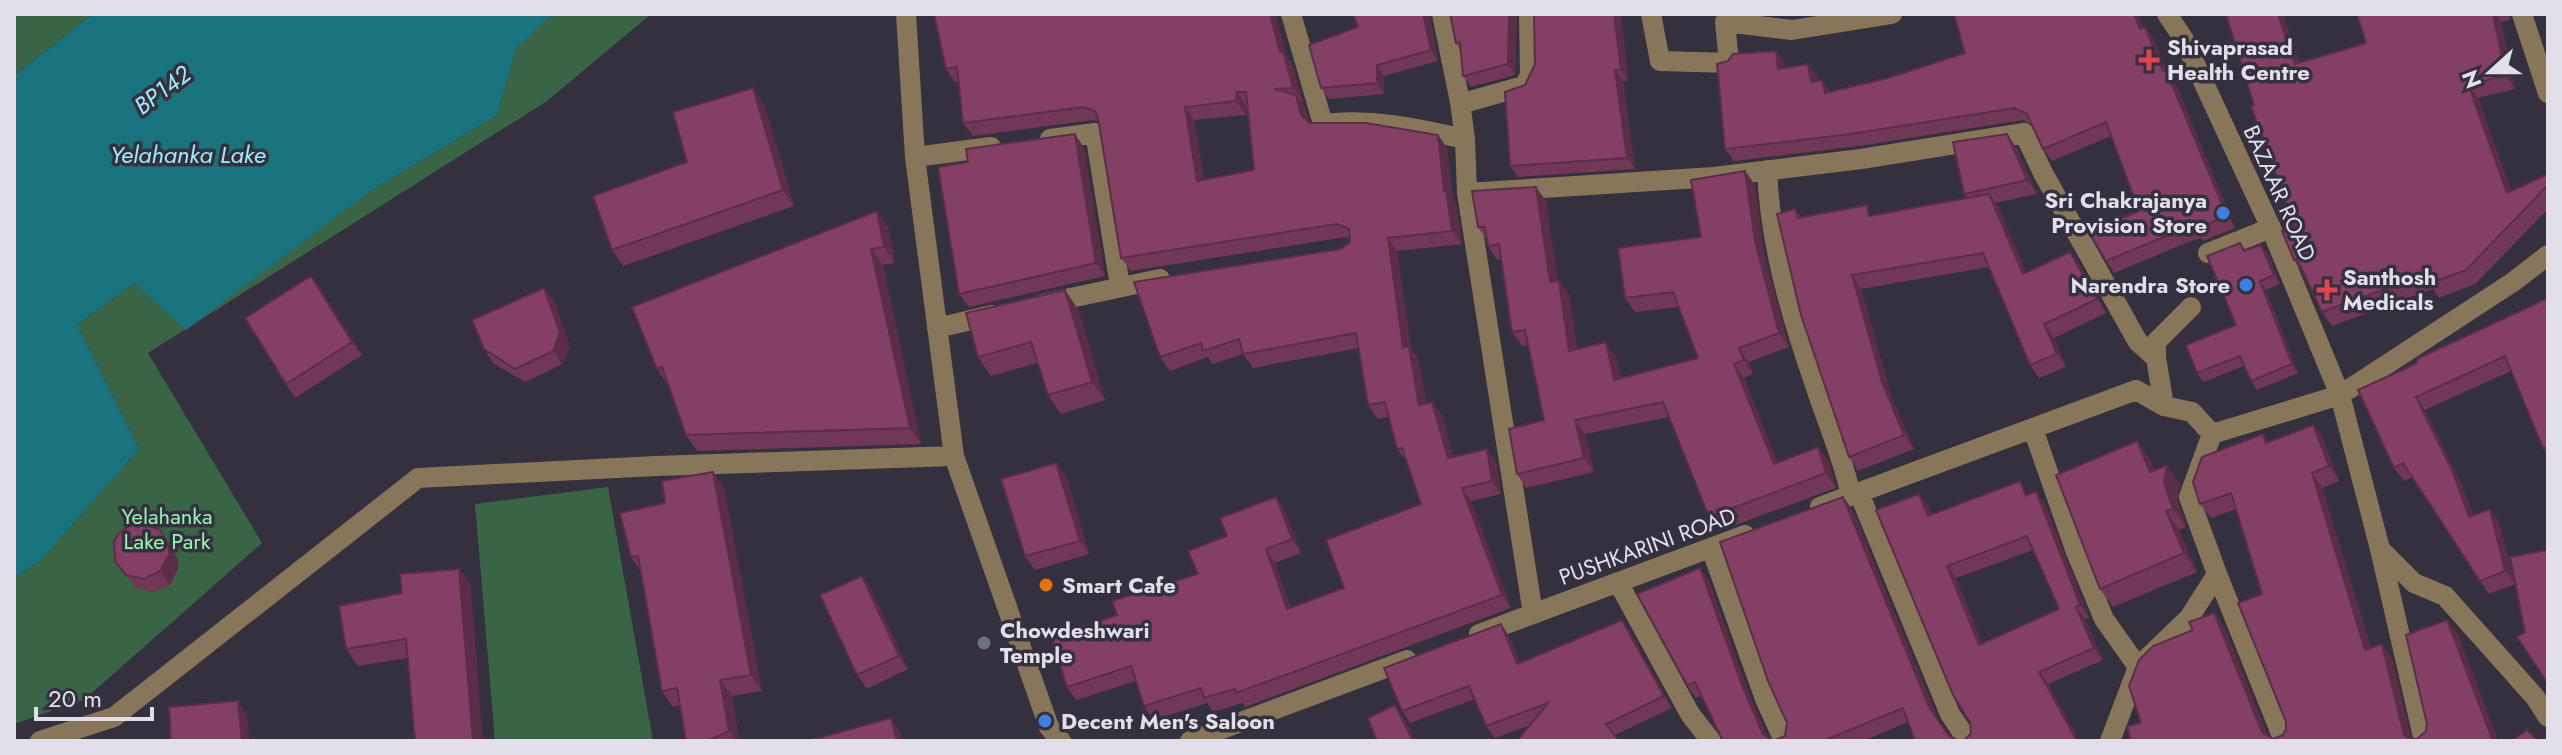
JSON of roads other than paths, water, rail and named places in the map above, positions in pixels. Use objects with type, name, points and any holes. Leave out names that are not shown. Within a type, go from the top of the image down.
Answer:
[{"type":"street","points":[[906,14],[915,157],[954,456],[1049,727],[1061,741]]},
{"type":"street","points":[[1291,14],[1323,124],[1352,121],[1390,123],[1465,139]]},
{"type":"street","points":[[1442,14],[1460,102],[1467,193],[1533,614]]},
{"type":"street","points":[[1460,102],[1524,86],[1530,75],[1529,14]]},
{"type":"street","points":[[1651,14],[1660,61],[1729,63],[1725,22],[1792,30],[1892,14]]},
{"type":"street","name":"BAZAAR ROAD","points":[[2167,14],[2183,38],[2271,228],[2340,395],[2380,549],[2424,741]]},
{"type":"street","points":[[2522,14],[2548,93]]},
{"type":"street","points":[[1035,141],[1095,133],[1120,286]]},
{"type":"street","points":[[1467,193],[1714,177],[1861,159],[2024,133],[2043,173],[2138,342],[2156,358]]},
{"type":"street","points":[[915,157],[1005,145]]},
{"type":"street","points":[[1767,170],[1775,250],[1806,360],[1855,494],[1950,714],[1968,741]]},
{"type":"street","points":[[2208,253],[2271,228]]},
{"type":"street","points":[[2212,434],[2340,395],[2513,282],[2548,255]]},
{"type":"street","points":[[937,328],[1120,286],[1181,276]]},
{"type":"street","points":[[2164,406],[2156,342],[2191,307]]},
{"type":"street","points":[[1795,517],[2136,390],[2164,406],[2192,412],[2212,434]]},
{"type":"street","points":[[2033,429],[2076,552],[2104,619],[2138,667]]},
{"type":"street","points":[[2212,434],[2189,497],[2284,741]]},
{"type":"street","points":[[40,741],[114,717],[418,478],[954,456]]},
{"type":"street","name":"PUSHKARINI ROAD","points":[[1459,641],[1767,527]]},
{"type":"street","points":[[1711,548],[1765,699],[1784,741]]},
{"type":"street","points":[[2380,549],[2414,583],[2445,596],[2535,697],[2548,717]]},
{"type":"street","points":[[2113,739],[2138,667],[2189,618],[2217,574]]},
{"type":"street","points":[[1618,582],[1690,714],[1711,741]]},
{"type":"street","points":[[1190,741],[1429,653]]},
{"type":"water","name":"Yelahanka Lake","points":[[93,14],[553,14],[516,48],[497,115],[369,192],[186,330],[134,283],[77,325],[139,449],[42,559],[14,578],[14,76]]},
{"type":"place","name":"Shivaprasad Health Centre","points":[[2149,60]]},
{"type":"place","name":"Sri Chakrajanya Provision Store","points":[[2223,213]]},
{"type":"place","name":"Narendra Store","points":[[2246,285]]},
{"type":"place","name":"Santhosh Medicals","points":[[2327,290]]},
{"type":"place","name":"Smart Cafe","points":[[1046,585]]},
{"type":"place","name":"Chowdeshwari Temple","points":[[984,643]]},
{"type":"place","name":"Decent Men's Saloon","points":[[1045,721]]},
{"type":"water label","name":"BP142","points":[[162,90]]},
{"type":"park label","name":"Yelahanka Lake Park","points":[[167,528]]}]
